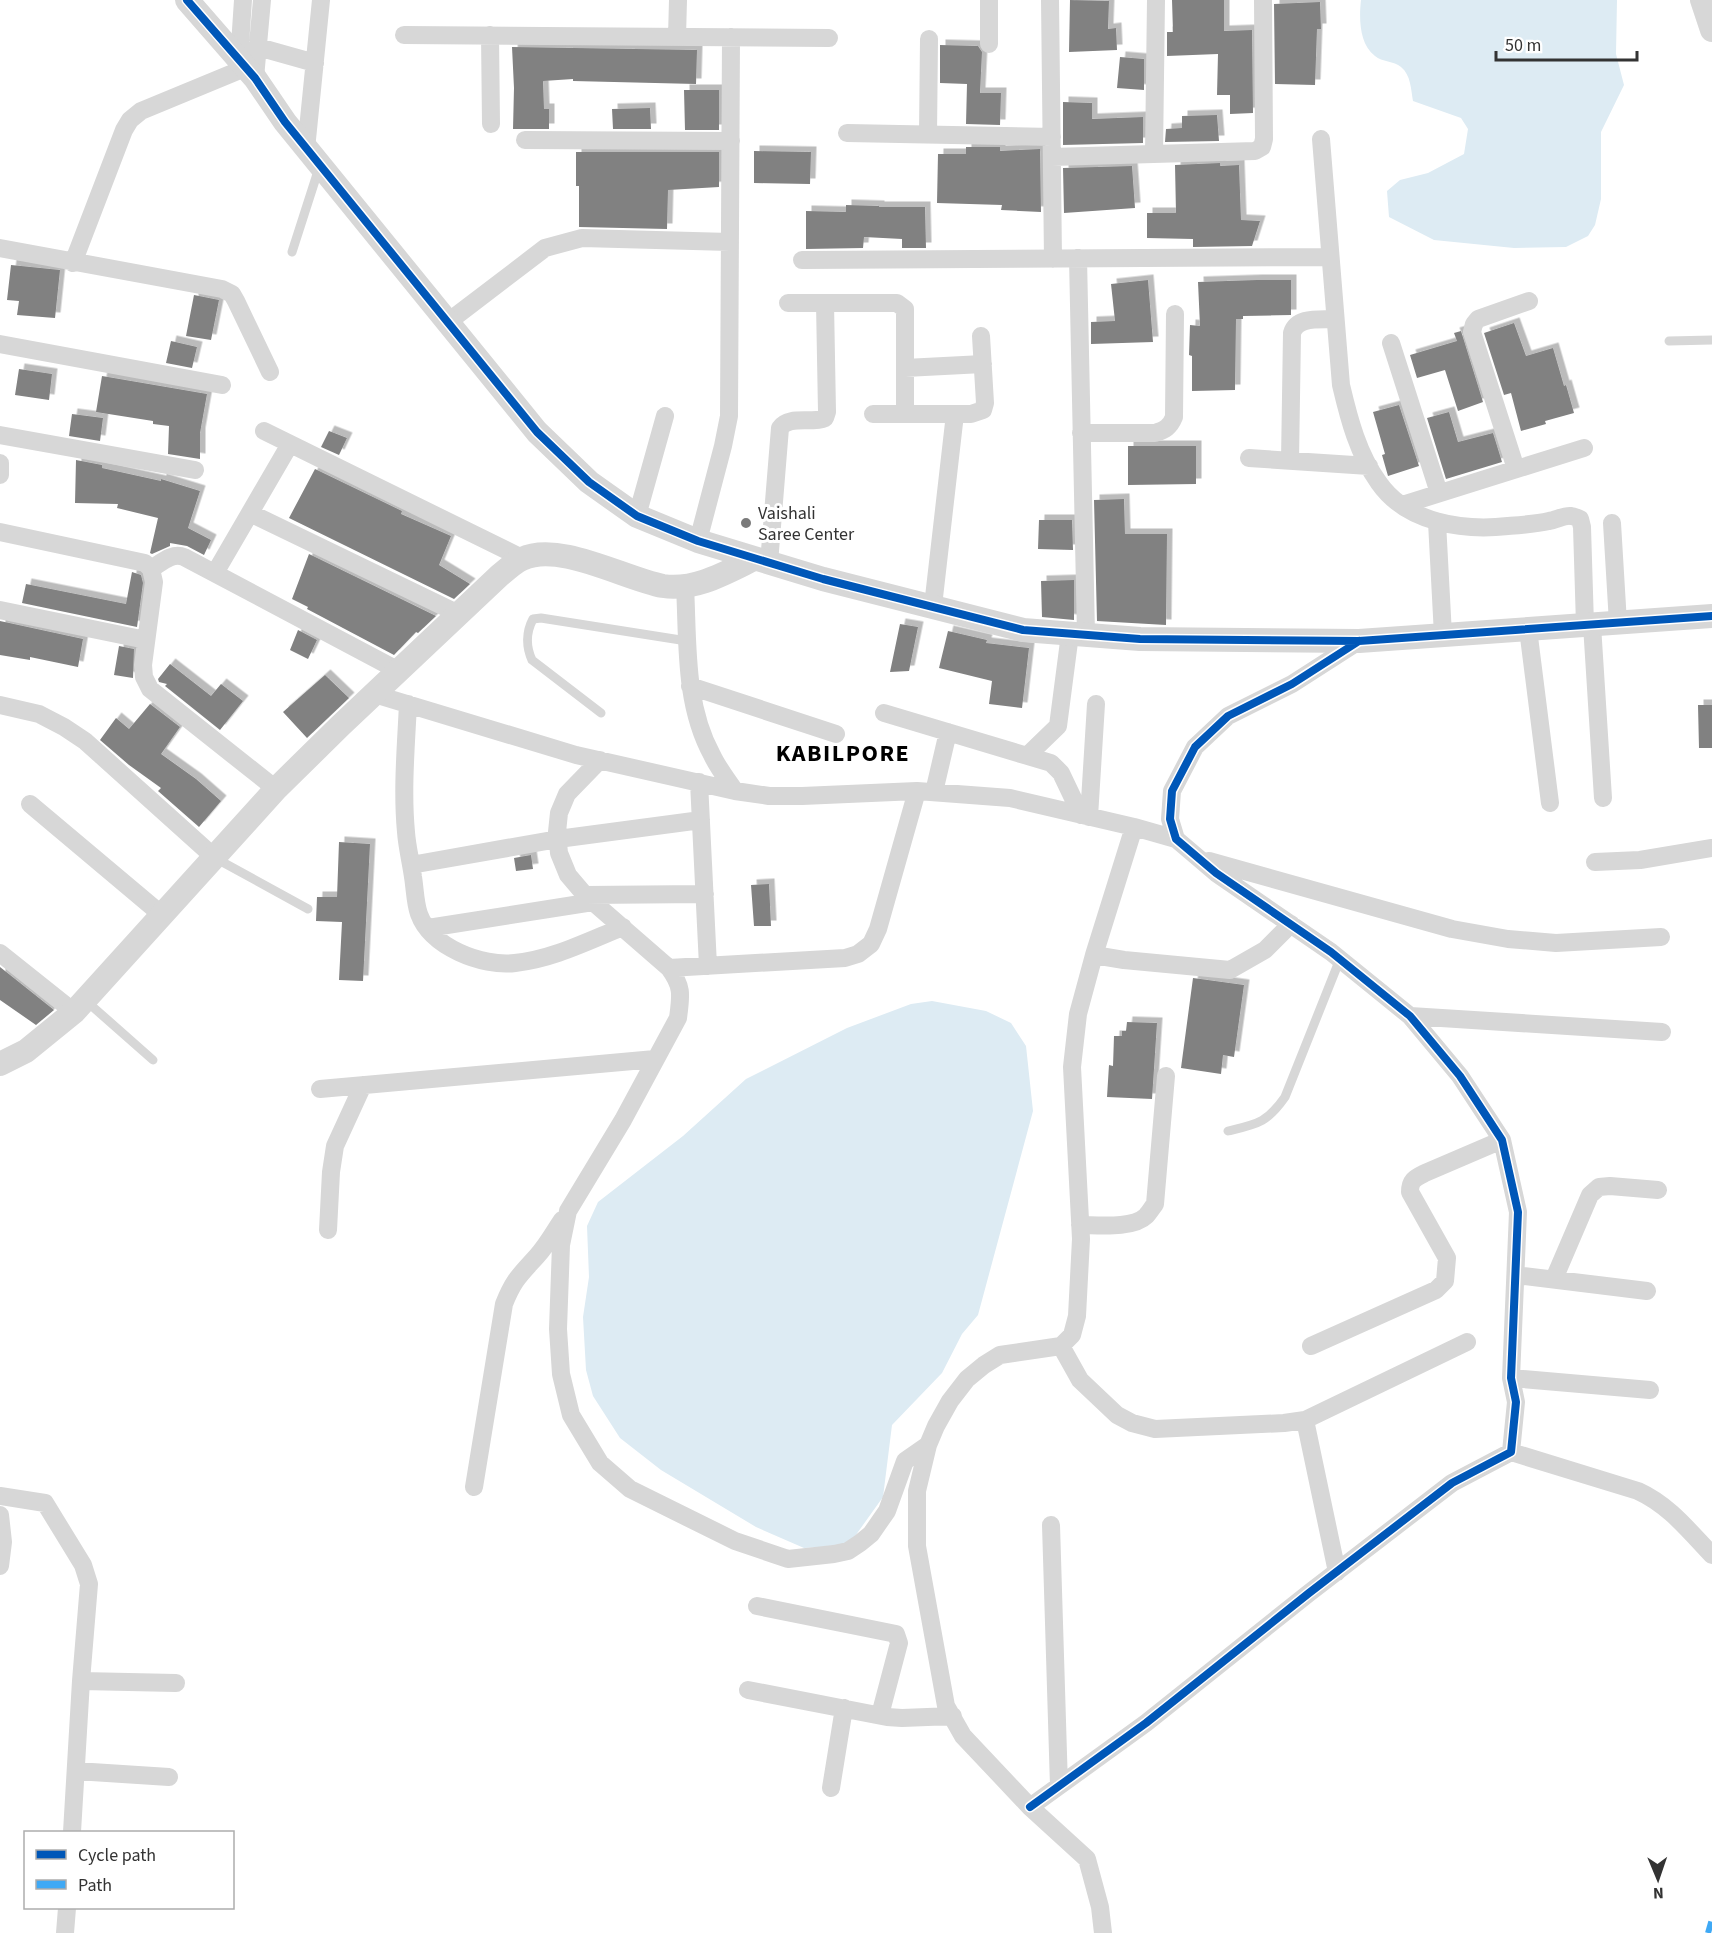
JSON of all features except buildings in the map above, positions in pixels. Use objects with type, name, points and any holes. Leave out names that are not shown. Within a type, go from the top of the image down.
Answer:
[{"type":"street","points":[[188,0],[249,63],[285,122],[537,432],[589,482],[637,516],[698,540],[762,561],[823,579],[1023,630],[1140,639],[1359,641],[1712,616]]},
{"type":"street","points":[[243,0],[249,63]]},
{"type":"street","points":[[249,63],[262,0]]},
{"type":"street","points":[[313,157],[315,63],[321,0]]},
{"type":"street","points":[[678,0],[678,37]]},
{"type":"street","points":[[989,0],[989,44]]},
{"type":"street","points":[[1050,0],[1053,259]]},
{"type":"street","points":[[1154,154],[1156,0]]},
{"type":"street","points":[[1052,157],[1255,151],[1262,147],[1264,139],[1263,0]]},
{"type":"street","points":[[1702,0],[1712,30]]},
{"type":"street","points":[[404,35],[829,38]]},
{"type":"street","points":[[490,35],[491,124]]},
{"type":"street","points":[[698,540],[729,416],[731,37]]},
{"type":"street","points":[[928,135],[929,39]]},
{"type":"street","points":[[73,263],[124,130],[130,120],[141,111],[249,63],[315,63]]},
{"type":"street","points":[[847,133],[1052,137]]},
{"type":"street","points":[[1321,139],[1341,385],[1349,417],[1379,485],[1401,505],[1437,522],[1465,526],[1506,527],[1570,516],[1580,519],[1604,798]]},
{"type":"street","points":[[525,140],[731,141]]},
{"type":"street","points":[[448,322],[545,248],[562,242],[582,238],[730,242]]},
{"type":"street","points":[[0,248],[222,289],[232,294],[236,300],[270,372]]},
{"type":"street","points":[[802,260],[1330,257]]},
{"type":"street","points":[[1027,756],[1058,726],[1078,634],[1082,433],[1078,258]]},
{"type":"street","points":[[1516,469],[1472,332],[1478,318],[1529,301]]},
{"type":"street","points":[[788,303],[897,303],[902,305],[905,309],[905,414]]},
{"type":"street","points":[[762,561],[780,428],[788,421],[817,421],[825,418],[827,412],[825,303]]},
{"type":"street","points":[[1082,433],[1155,433],[1170,425],[1174,417],[1175,314]]},
{"type":"street","points":[[1290,461],[1294,326],[1299,322],[1335,319]]},
{"type":"street","points":[[873,414],[971,414],[983,410],[985,403],[981,336]]},
{"type":"street","points":[[1391,343],[1438,493]]},
{"type":"street","points":[[0,344],[222,385]]},
{"type":"street","points":[[905,368],[983,364]]},
{"type":"street","points":[[933,606],[955,414]]},
{"type":"street","points":[[637,516],[665,416]]},
{"type":"street","points":[[264,431],[522,558]]},
{"type":"street","points":[[0,435],[195,470]]},
{"type":"street","points":[[215,573],[290,444]]},
{"type":"street","points":[[1401,505],[1584,448]]},
{"type":"street","points":[[1250,458],[1369,466]]},
{"type":"street","points":[[0,463],[0,475]]},
{"type":"street","points":[[250,513],[459,614]]},
{"type":"street","points":[[1437,522],[1443,635]]},
{"type":"street","points":[[1612,523],[1618,623]]},
{"type":"street","points":[[0,532],[145,563],[151,569],[154,582],[143,664],[144,677],[150,689],[276,789]]},
{"type":"street","points":[[0,1064],[26,1051],[79,1006],[276,789],[500,575],[522,558],[547,554],[569,557],[664,586],[685,586],[762,561]]},
{"type":"street","points":[[151,569],[179,555],[399,671]]},
{"type":"street","points":[[685,586],[690,686],[699,723],[711,755],[735,791]]},
{"type":"street","points":[[0,610],[146,640]]},
{"type":"street","points":[[1528,629],[1550,803]]},
{"type":"street","points":[[1176,839],[1170,819],[1172,791],[1195,747],[1228,716],[1292,684],[1359,641]]},
{"type":"street","points":[[690,686],[836,734]]},
{"type":"street","points":[[374,694],[576,755],[735,791],[769,796],[926,792],[1010,798],[1176,839],[1216,873],[1340,959],[1410,1016],[1460,1076],[1502,1140],[1518,1212],[1511,1378],[1516,1402],[1511,1452]]},
{"type":"street","points":[[408,704],[404,799],[406,833],[419,914],[428,928],[440,940],[462,954],[486,962],[513,963],[550,956],[623,927]]},
{"type":"street","points":[[1085,816],[1096,704]]},
{"type":"street","points":[[0,705],[39,714],[85,741],[214,857]]},
{"type":"street","points":[[884,713],[1051,763],[1061,773],[1085,816]]},
{"type":"street","points":[[669,968],[845,958],[858,954],[871,944],[883,918],[948,732]]},
{"type":"street","points":[[474,1487],[504,1304],[510,1289],[521,1272],[549,1241],[623,1120],[678,1018],[681,998],[679,981],[669,968],[589,898],[568,875],[559,853],[559,813],[567,794],[600,760]]},
{"type":"street","points":[[699,782],[708,966]]},
{"type":"street","points":[[30,804],[162,915]]},
{"type":"street","points":[[411,865],[558,839],[701,820]]},
{"type":"street","points":[[1103,1933],[1100,1907],[1087,1860],[1030,1807],[963,1736],[946,1706],[917,1546],[917,1491],[928,1445],[950,1401],[967,1379],[1000,1355],[1061,1346],[1072,1335],[1077,1316],[1080,1225],[1072,1067],[1078,1014],[1134,828]]},
{"type":"street","points":[[1595,862],[1640,860],[1712,848]]},
{"type":"street","points":[[1199,859],[1452,929],[1508,939],[1556,943],[1661,936]]},
{"type":"street","points":[[428,928],[589,898],[705,894]]},
{"type":"street","points":[[1094,955],[1230,970],[1265,950],[1291,924]]},
{"type":"street","points":[[0,953],[79,1006]]},
{"type":"street","points":[[1410,1016],[1662,1032]]},
{"type":"street","points":[[320,1089],[655,1059]]},
{"type":"street","points":[[1080,1225],[1137,1222],[1146,1216],[1155,1204],[1166,1076]]},
{"type":"street","points":[[328,1230],[331,1172],[335,1146],[363,1085]]},
{"type":"street","points":[[1311,1346],[1436,1290],[1445,1281],[1447,1258],[1410,1192],[1410,1185],[1413,1178],[1502,1140]]},
{"type":"street","points":[[1554,1279],[1590,1195],[1599,1187],[1658,1190]]},
{"type":"street","points":[[568,1210],[561,1245],[558,1329],[561,1374],[570,1415],[600,1463],[630,1489],[735,1541],[779,1557],[798,1559],[834,1554],[848,1551],[871,1534],[887,1511],[905,1461],[928,1445]]},
{"type":"street","points":[[1516,1275],[1647,1291]]},
{"type":"street","points":[[1061,1346],[1080,1380],[1117,1415],[1132,1423],[1155,1429],[1305,1420],[1467,1342]]},
{"type":"street","points":[[1511,1378],[1650,1390]]},
{"type":"street","points":[[1305,1420],[1337,1572]]},
{"type":"street","points":[[1030,1807],[1146,1724],[1452,1483],[1511,1452],[1638,1491],[1653,1498],[1666,1507],[1712,1555]]},
{"type":"street","points":[[0,1496],[45,1503],[84,1565],[89,1584],[72,1831]]},
{"type":"street","points":[[0,1515],[3,1542],[0,1566]]},
{"type":"street","points":[[1050,1525],[1059,1786]]},
{"type":"street","points":[[758,1606],[896,1634],[899,1643],[879,1715]]},
{"type":"street","points":[[81,1681],[176,1683]]},
{"type":"street","points":[[748,1690],[902,1718],[953,1716]]},
{"type":"street","points":[[831,1788],[844,1708]]},
{"type":"street","points":[[76,1771],[169,1777]]},
{"type":"street","points":[[65,1933],[67,1909]]},
{"type":"lane","points":[[292,252],[313,157]]},
{"type":"lane","points":[[1669,340],[1712,340]]},
{"type":"lane","points":[[601,713],[538,667],[532,660],[528,651],[528,628],[533,620],[541,618],[687,641]]},
{"type":"lane","points":[[214,857],[308,909]]},
{"type":"lane","points":[[1228,1131],[1262,1122],[1285,1097],[1340,959]]},
{"type":"lane","points":[[79,1006],[153,1060]]},
{"type":"shaded area","points":[[1361,0],[1617,0],[1616,54],[1624,85],[1601,132],[1601,199],[1595,225],[1588,236],[1566,247],[1514,248],[1434,240],[1389,217],[1387,191],[1400,180],[1428,173],[1464,154],[1468,129],[1461,118],[1413,101],[1410,83],[1404,70],[1398,65],[1378,58],[1370,51],[1361,30]]},
{"type":"shaded area","points":[[932,1001],[986,1011],[1011,1023],[1026,1046],[1033,1111],[978,1315],[962,1334],[942,1373],[892,1425],[883,1497],[853,1539],[842,1546],[804,1548],[756,1527],[661,1470],[620,1438],[593,1396],[586,1370],[583,1317],[589,1277],[587,1226],[598,1202],[683,1136],[746,1079],[847,1028],[911,1004]]},
{"type":"marked path","points":[[1708,1933],[1712,1919]]},
{"type":"cycle path","points":[[187,0],[255,78],[285,122],[537,432],[589,482],[637,516],[698,541],[823,579],[1023,630],[1140,639],[1359,641],[1712,616]]},
{"type":"cycle path","points":[[1030,1807],[1146,1723],[1452,1483],[1511,1452],[1516,1402],[1511,1378],[1518,1212],[1502,1140],[1460,1076],[1410,1016],[1331,952],[1216,873],[1176,839],[1170,819],[1172,791],[1195,747],[1228,716],[1292,684],[1359,641]]},
{"type":"place","name":"Vaishali Saree Center","points":[[746,523]]},
{"type":"district","name":"KABILPORE","points":[[843,753]]}]
